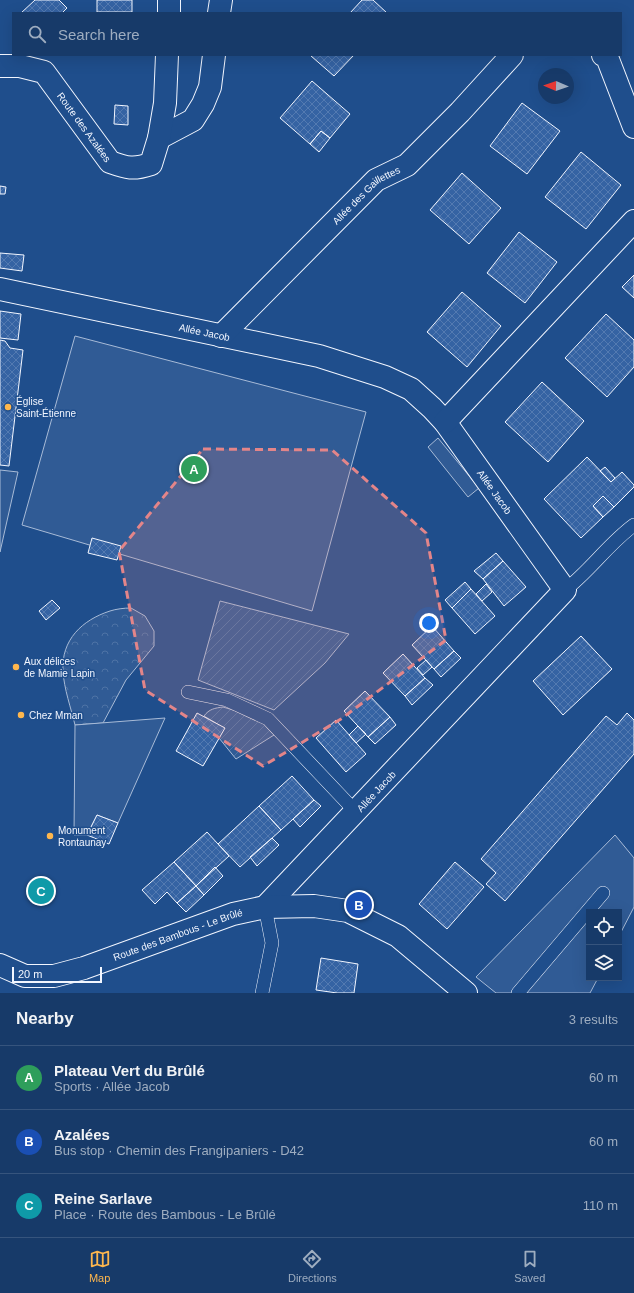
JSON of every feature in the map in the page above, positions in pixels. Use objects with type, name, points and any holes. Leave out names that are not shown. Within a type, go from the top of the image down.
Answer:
[{"type":"street","points":[[169,12],[170,0]]},
{"type":"street","points":[[219,12],[221,0]]},
{"type":"street","name":"Route des Azalées","points":[[0,66],[20,66],[44,72],[110,162],[123,167],[136,168],[151,164],[159,138],[165,103],[167,56]]},
{"type":"street","points":[[159,138],[193,120],[203,104],[210,87],[214,56]]},
{"type":"street","name":"Allée des Gaillettes","points":[[220,336],[376,180],[407,165],[460,112],[511,56]]},
{"type":"street","points":[[605,56],[607,57],[634,127]]},
{"type":"street","points":[[445,422],[634,221]]},
{"type":"street","name":"Allée Jacob","points":[[0,289],[319,356],[385,377],[411,389],[445,422],[564,590],[265,907]]},
{"type":"street","name":"Route des Bambous - Le Brûlé","points":[[0,965],[25,976],[54,976],[84,968],[233,914],[265,907],[314,906],[348,911],[398,936],[466,993]]},
{"type":"lane","points":[[564,590],[576,582],[624,532],[634,525]]},
{"type":"lane","points":[[188,692],[227,700],[268,719],[356,812]]},
{"type":"lane","points":[[518,993],[603,893]]},
{"type":"lane","points":[[262,993],[272,943],[265,907]]},
{"type":"highlighted area","points":[[203,449],[332,450],[426,533],[446,640],[341,719],[263,766],[145,690],[119,551]]},
{"type":"green space","points":[[220,601],[349,634],[325,663],[274,710],[198,680]]},
{"type":"green space","points":[[131,608],[145,616],[154,631],[154,646],[126,680],[103,723],[75,725],[66,692],[63,671],[63,660],[70,641],[82,626],[100,615],[112,610]]},
{"type":"green space","points":[[223,707],[243,713],[263,723],[274,735],[236,759],[219,738],[224,728],[204,716],[212,709]]},
{"type":"shaded area","points":[[75,336],[366,412],[312,611],[22,525]]},
{"type":"shaded area","points":[[438,438],[479,488],[468,497],[428,447]]},
{"type":"shaded area","points":[[0,470],[18,472],[0,552]]},
{"type":"shaded area","points":[[165,718],[118,823],[97,815],[87,835],[74,835],[75,725]]},
{"type":"shaded area","points":[[615,835],[634,858],[634,907],[622,930],[622,909],[586,909],[586,981],[596,981],[590,993],[496,993],[476,977]]},
{"type":"building","points":[[35,0],[59,0],[67,8],[63,12],[22,12]]},
{"type":"building","points":[[97,0],[132,0],[132,12],[97,12]]},
{"type":"building","points":[[362,0],[373,0],[386,12],[351,12]]},
{"type":"building","points":[[311,56],[353,56],[334,76]]},
{"type":"building","points":[[312,81],[350,114],[330,138],[321,131],[310,144],[280,118]]},
{"type":"building","points":[[522,103],[560,131],[527,174],[490,146]]},
{"type":"building","points":[[115,105],[128,106],[128,125],[114,124]]},
{"type":"building","points":[[321,131],[330,138],[319,152],[310,144]]},
{"type":"building","points":[[581,152],[621,185],[586,229],[545,197]]},
{"type":"building","points":[[462,173],[501,208],[469,244],[430,210]]},
{"type":"building","points":[[0,186],[6,187],[5,194],[0,194]]},
{"type":"building","points":[[519,232],[557,262],[525,303],[487,273]]},
{"type":"building","points":[[0,253],[24,255],[22,271],[0,268]]},
{"type":"building","points":[[634,275],[634,298],[622,287]]},
{"type":"building","points":[[462,292],[501,326],[467,367],[427,332]]},
{"type":"building","points":[[0,311],[21,314],[18,340],[0,338]]},
{"type":"building","points":[[606,314],[634,340],[634,367],[607,397],[565,358]]},
{"type":"building","name":"Église Saint-Étienne","points":[[0,340],[5,341],[10,348],[23,350],[9,466],[0,465]]},
{"type":"building","points":[[542,382],[584,421],[548,462],[505,422]]},
{"type":"building","points":[[587,457],[611,482],[622,472],[634,485],[634,487],[614,507],[603,496],[593,506],[603,517],[581,538],[544,499]]},
{"type":"building","points":[[605,467],[615,478],[611,482],[600,471]]},
{"type":"building","points":[[603,496],[614,507],[603,517],[593,506]]},
{"type":"building","points":[[92,538],[121,546],[117,560],[88,553]]},
{"type":"building","points":[[496,553],[503,561],[483,579],[474,571]]},
{"type":"building","points":[[503,561],[526,587],[504,606],[483,579]]},
{"type":"building","points":[[465,582],[471,589],[452,608],[445,600]]},
{"type":"building","points":[[486,584],[492,592],[482,601],[476,594]]},
{"type":"building","points":[[471,589],[495,616],[475,634],[452,608]]},
{"type":"building","points":[[52,600],[60,608],[46,620],[39,611]]},
{"type":"building","points":[[432,626],[454,651],[434,669],[412,645]]},
{"type":"building","points":[[581,636],[612,669],[563,715],[533,681]]},
{"type":"building","points":[[454,651],[461,658],[441,677],[434,669]]},
{"type":"building","points":[[403,654],[425,678],[405,696],[383,673]]},
{"type":"building","points":[[426,660],[432,667],[423,675],[417,668]]},
{"type":"building","points":[[425,678],[433,685],[412,705],[405,696]]},
{"type":"building","points":[[365,691],[390,717],[368,737],[344,711]]},
{"type":"building","points":[[197,713],[225,728],[203,766],[176,751]]},
{"type":"building","points":[[627,713],[634,720],[634,754],[505,901],[486,884],[496,873],[481,859],[606,716],[617,725]]},
{"type":"building","points":[[390,717],[396,725],[375,744],[368,737]]},
{"type":"building","points":[[336,720],[366,754],[346,772],[316,738]]},
{"type":"building","points":[[358,726],[366,734],[356,743],[349,735]]},
{"type":"building","points":[[292,776],[314,800],[281,830],[259,806]]},
{"type":"building","points":[[314,800],[321,806],[300,827],[293,819]]},
{"type":"building","points":[[259,806],[281,830],[240,867],[218,844]]},
{"type":"building","points":[[97,815],[118,823],[109,844],[87,835]]},
{"type":"building","points":[[207,832],[229,856],[196,886],[174,862]]},
{"type":"building","points":[[272,838],[279,845],[257,866],[250,857]]},
{"type":"building","points":[[174,862],[196,886],[177,903],[167,892],[155,904],[142,890]]},
{"type":"building","points":[[455,862],[484,887],[447,929],[419,904]]},
{"type":"building","points":[[215,867],[223,876],[204,895],[196,886]]},
{"type":"building","points":[[196,886],[204,895],[186,912],[177,903]]},
{"type":"building","points":[[321,958],[358,964],[354,993],[337,993],[316,990]]},
{"type":"place","name":"Église Saint-Étienne","points":[[8,407]]},
{"type":"place","name":"Plateau Vert du Brûlé","points":[[194,469]]},
{"type":"place","name":"Aux délices de Mamie Lapin","points":[[16,667]]},
{"type":"place","name":"Chez Mman","points":[[21,715]]},
{"type":"place","name":"Monument Rontaunay","points":[[50,836]]},
{"type":"place","name":"Reine Sarlave","points":[[41,891]]},
{"type":"place","name":"Azalées","points":[[359,905]]}]
